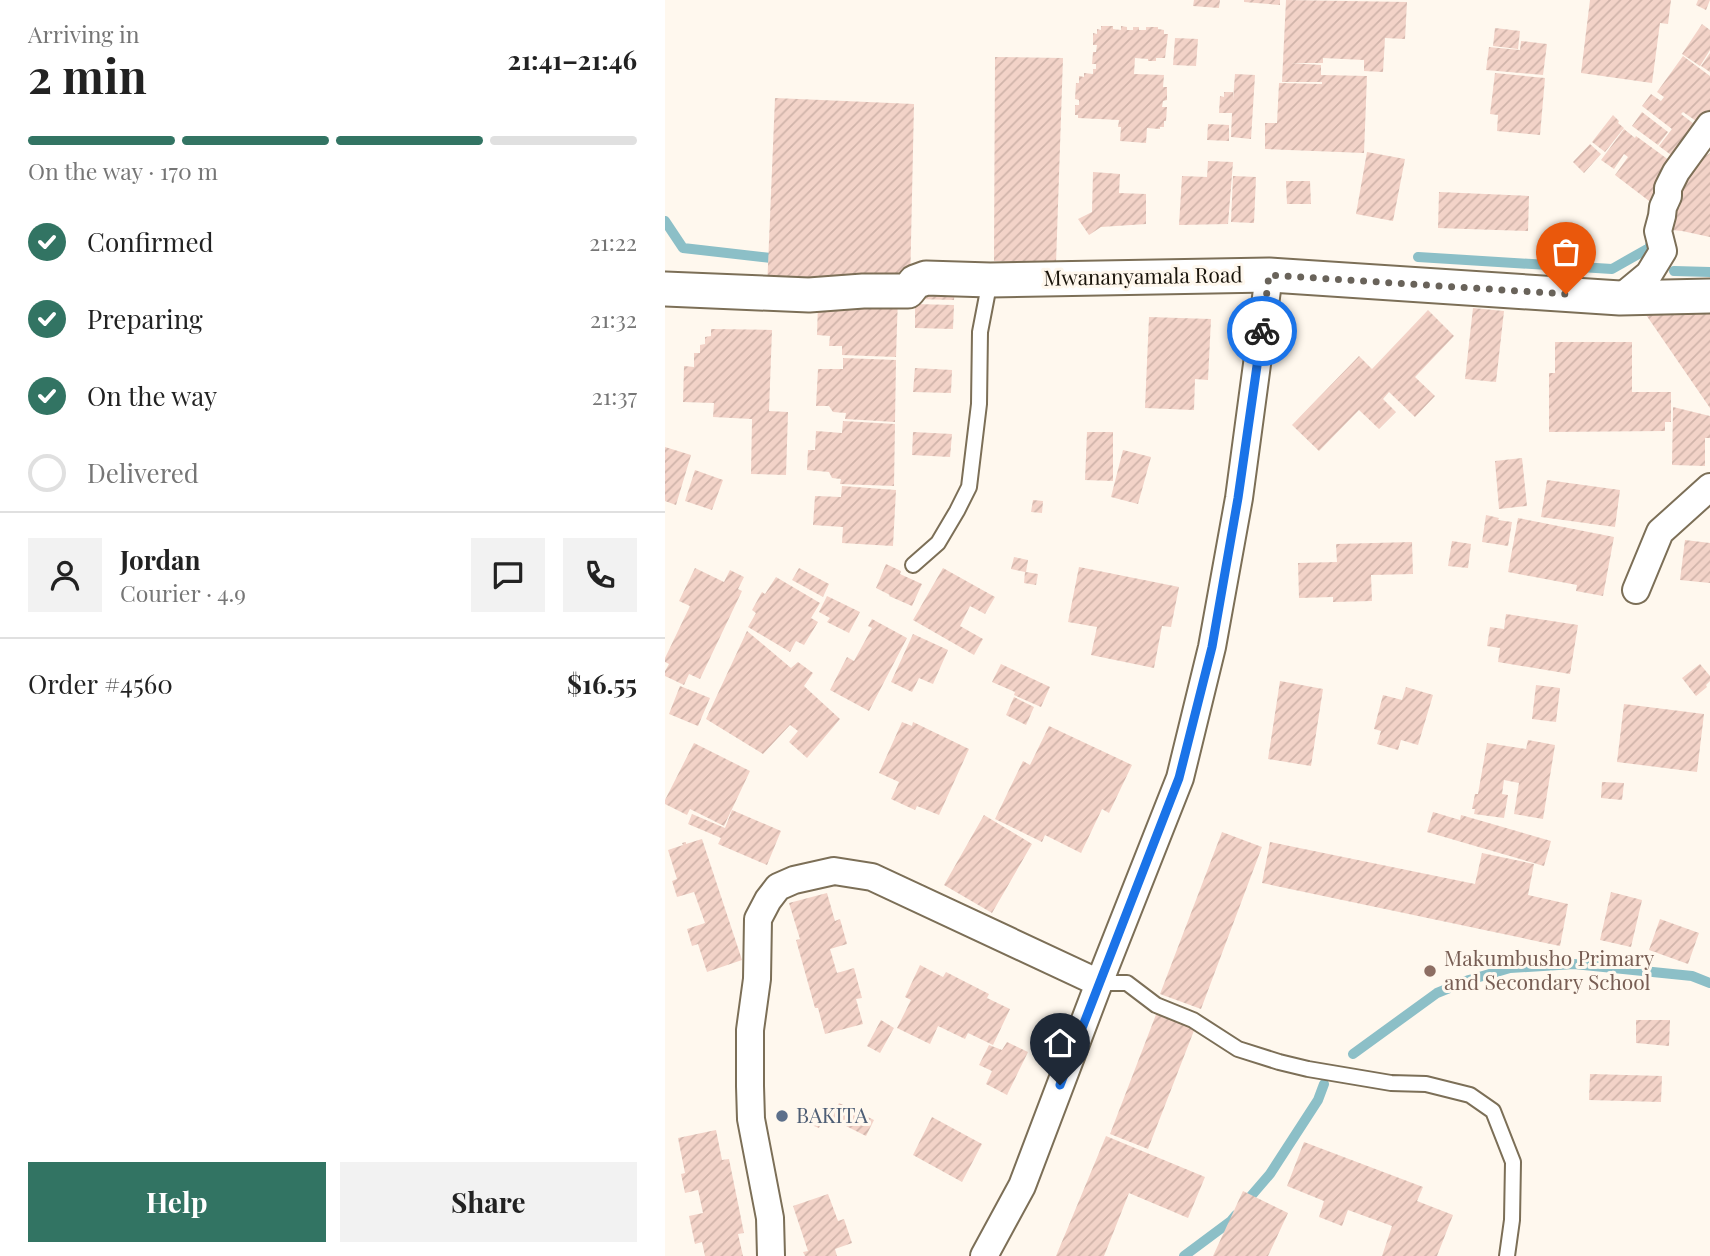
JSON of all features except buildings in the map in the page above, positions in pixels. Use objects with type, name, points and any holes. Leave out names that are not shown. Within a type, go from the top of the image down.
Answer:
[{"type":"street","points":[[1620,298],[1649,274],[1663,251],[1657,231],[1668,188],[1676,172],[1710,125]]},
{"type":"street","points":[[984,1256],[1022,1186],[1179,778],[1212,647],[1238,498],[1269,275]]},
{"type":"street","name":"Mwananyamala Road","points":[[665,289],[809,296],[863,291],[908,291],[915,282],[926,278],[990,280],[1269,275],[1620,298],[1710,296]]},
{"type":"street","points":[[1636,590],[1660,532],[1710,487]]},
{"type":"street","points":[[771,1256],[769,1219],[751,1119],[750,1030],[757,979],[758,919],[779,887],[794,880],[834,871],[872,877],[1098,983]]},
{"type":"lane","points":[[913,565],[938,543],[969,487],[979,404],[980,332],[990,280]]},
{"type":"lane","points":[[1098,983],[1127,983],[1156,1005],[1193,1020],[1238,1049],[1279,1062],[1391,1083],[1426,1084],[1471,1095],[1493,1111],[1513,1162],[1512,1220],[1507,1256]]},
{"type":"waterway","points":[[665,221],[683,248],[780,259]]},
{"type":"waterway","points":[[1418,257],[1612,269],[1649,248],[1654,236]]},
{"type":"waterway","points":[[1674,271],[1710,272]]},
{"type":"waterway","points":[[1353,1054],[1437,993],[1510,968],[1574,964],[1692,976],[1710,983]]},
{"type":"waterway","points":[[1245,1203],[1270,1174],[1318,1100],[1324,1084]]},
{"type":"waterway","points":[[1184,1256],[1236,1215]]},
{"type":"way so far","points":[[1262,331],[1269,275],[1566,294]]},
{"type":"place","name":"Makumbusho Primary and Secondary School","points":[[1430,971]]},
{"type":"place","name":"BAKITA","points":[[782,1116]]},
{"type":"route","points":[[1060,1085],[1179,778],[1212,647],[1238,498],[1262,331]]}]
